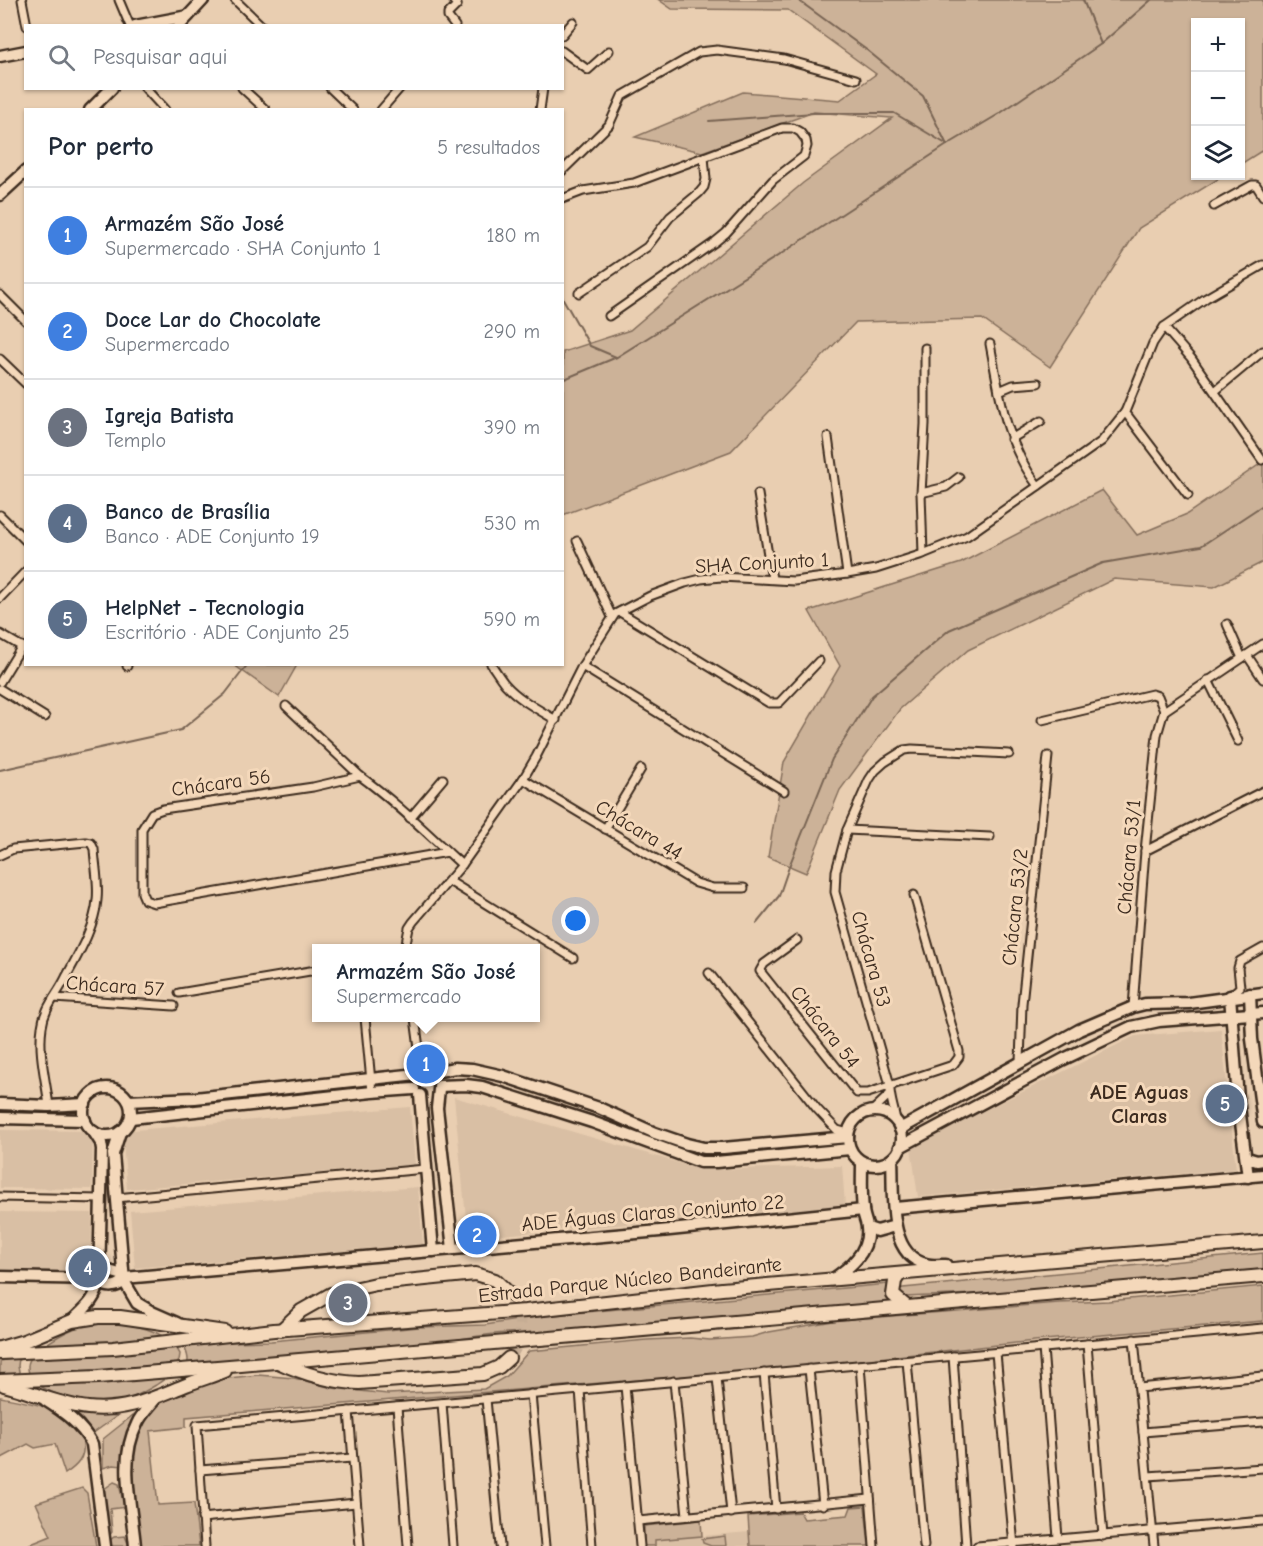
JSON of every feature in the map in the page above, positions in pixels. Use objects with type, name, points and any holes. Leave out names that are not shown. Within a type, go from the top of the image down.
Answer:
[{"type":"highway","name":"Estrada Parque Núcleo Bandeirante","points":[[0,1353],[113,1348],[281,1330],[526,1311],[722,1290],[1263,1242]]},
{"type":"highway","points":[[281,1330],[301,1311],[332,1294],[376,1284],[475,1274],[495,1280],[511,1294]]},
{"type":"highway","points":[[899,1275],[895,1281],[893,1295],[906,1306]]},
{"type":"highway","points":[[0,1383],[277,1362],[1263,1276]]},
{"type":"highway","points":[[0,1348],[72,1322],[98,1317],[120,1317],[189,1328],[218,1330],[238,1335]]},
{"type":"highway","points":[[277,1362],[304,1373],[340,1382],[359,1383],[478,1375],[494,1371],[509,1358]]},
{"type":"highway","points":[[0,1383],[87,1408],[107,1409],[141,1404],[241,1365]]},
{"type":"street","points":[[22,0],[27,24]]},
{"type":"street","points":[[119,0],[129,24]]},
{"type":"street","points":[[181,24],[203,0]]},
{"type":"street","points":[[235,0],[260,24]]},
{"type":"street","points":[[453,0],[457,5],[448,17],[453,24]]},
{"type":"street","points":[[160,23],[188,16]]},
{"type":"street","points":[[564,33],[573,22]]},
{"type":"street","points":[[564,169],[609,125],[622,96],[699,52],[717,50],[784,59],[856,79]]},
{"type":"street","points":[[0,56],[24,51]]},
{"type":"street","points":[[564,53],[588,70],[609,51]]},
{"type":"street","points":[[92,108],[110,90]]},
{"type":"street","points":[[147,90],[163,108]]},
{"type":"street","points":[[244,90],[264,108]]},
{"type":"street","points":[[332,90],[350,108]]},
{"type":"street","points":[[383,108],[398,90]]},
{"type":"street","points":[[540,108],[543,90]]},
{"type":"street","points":[[564,198],[583,191],[634,183],[782,128],[793,128],[800,132],[806,140],[804,156],[773,180],[726,232],[609,316]]},
{"type":"street","points":[[579,294],[647,247],[670,217],[699,193],[706,179],[704,157]]},
{"type":"street","points":[[0,195],[24,173]]},
{"type":"street","points":[[1214,206],[1252,185],[1258,187],[1263,196]]},
{"type":"street","name":"SHA Conjunto 1","points":[[406,944],[412,922],[462,865],[523,779],[556,720],[582,666],[612,617],[650,596],[701,579],[721,577],[812,580],[876,569],[968,536],[1102,441],[1125,412],[1153,343],[1164,327],[1206,298],[1263,265]]},
{"type":"street","points":[[0,295],[24,319]]},
{"type":"street","points":[[1164,327],[1191,358],[1262,460]]},
{"type":"street","points":[[990,344],[1011,439],[1025,469],[1038,486]]},
{"type":"street","points":[[923,554],[921,493],[925,424],[925,348]]},
{"type":"street","points":[[1215,391],[1263,351]]},
{"type":"street","points":[[0,359],[24,382]]},
{"type":"street","points":[[999,391],[1013,385],[1038,383]]},
{"type":"street","points":[[1125,412],[1188,495]]},
{"type":"street","points":[[1011,439],[1041,422]]},
{"type":"street","points":[[828,437],[846,574]]},
{"type":"street","points":[[921,493],[946,487],[959,477]]},
{"type":"street","points":[[758,494],[772,579]]},
{"type":"street","points":[[0,515],[24,539]]},
{"type":"street","points":[[577,541],[612,617]]},
{"type":"street","points":[[0,598],[24,573]]},
{"type":"street","points":[[620,612],[769,704],[778,703],[819,661]]},
{"type":"street","points":[[1227,624],[1245,656],[1263,679]]},
{"type":"street","points":[[0,634],[23,647],[0,682]]},
{"type":"street","points":[[1042,720],[1152,694],[1158,696],[1164,711],[1263,644]]},
{"type":"street","points":[[492,666],[510,689],[556,720]]},
{"type":"street","points":[[582,666],[784,791]]},
{"type":"street","points":[[1208,680],[1238,741]]},
{"type":"street","points":[[0,689],[45,717]]},
{"type":"street","points":[[286,706],[360,776],[462,865]]},
{"type":"street","name":"Chácara 53/1","points":[[1133,1007],[1157,735],[1164,711]]},
{"type":"street","name":"Chácara 53","points":[[898,1126],[889,1095],[890,1085],[835,892],[836,872],[847,830],[875,771],[904,750],[1009,754]]},
{"type":"street","name":"Chácara 53/2","points":[[1020,1062],[1022,1004],[1048,756]]},
{"type":"street","points":[[605,829],[641,768]]},
{"type":"street","name":"Chácara 56","points":[[360,776],[313,787],[163,808],[152,813],[141,829],[143,897],[148,902],[154,903],[448,852]]},
{"type":"street","points":[[410,818],[443,779]]},
{"type":"street","name":"Chácara 44","points":[[523,779],[705,886],[744,888]]},
{"type":"street","points":[[1145,851],[1263,791]]},
{"type":"street","points":[[847,830],[990,837]]},
{"type":"street","points":[[0,848],[13,849],[86,842],[94,846],[98,898],[96,909],[83,942],[45,1016],[41,1034],[49,1106]]},
{"type":"street","points":[[0,855],[13,849]]},
{"type":"street","points":[[449,881],[573,958]]},
{"type":"street","name":"Chácara 54","points":[[797,940],[764,964],[760,971],[857,1093],[868,1092],[953,1065],[959,1057],[959,1051],[914,895]]},
{"type":"street","points":[[1230,996],[1239,987],[1240,961],[1263,948]]},
{"type":"street","points":[[179,993],[312,971]]},
{"type":"street","points":[[709,973],[817,1109],[837,1130],[848,1135]]},
{"type":"street","points":[[1239,987],[1250,994],[1258,1014],[1252,1039],[1261,1091],[1263,1122]]},
{"type":"street","points":[[898,1126],[955,1100],[1079,1030],[1133,1007],[1190,1003],[1263,993]]},
{"type":"street","points":[[1230,996],[1238,1099],[1248,1177]]},
{"type":"street","name":"Chácara 57","points":[[54,999],[174,1006]]},
{"type":"street","points":[[1157,1005],[1156,1018],[1159,1021]]},
{"type":"street","points":[[900,1147],[1111,1035],[1131,1027],[1159,1021],[1258,1014]]},
{"type":"street","points":[[365,1022],[372,1092]]},
{"type":"street","points":[[416,1022],[424,1072]]},
{"type":"street","points":[[1234,1039],[1236,1035],[1245,1033],[1252,1039]]},
{"type":"street","points":[[129,1101],[195,1098],[455,1068],[472,1069],[503,1076],[599,1108],[655,1133],[704,1148],[848,1135]]},
{"type":"street","points":[[424,1072],[438,1078],[437,1108],[453,1249]]},
{"type":"street","points":[[424,1072],[413,1081],[421,1108],[433,1251]]},
{"type":"street","points":[[337,1082],[339,1096]]},
{"type":"street","points":[[131,1118],[372,1092],[417,1092],[428,1097],[439,1088],[466,1085],[482,1087],[592,1122],[700,1162],[850,1149]]},
{"type":"street","points":[[72,1322],[95,1296],[99,1278],[102,1149],[85,1120],[85,1104],[95,1092],[110,1088],[124,1095],[129,1101],[131,1118],[128,1124],[120,1132],[106,1136],[94,1132]]},
{"type":"street","points":[[871,1112],[880,1112],[889,1116],[898,1126],[902,1138],[900,1147],[892,1159],[883,1164],[872,1165],[862,1162],[850,1149],[848,1135],[856,1119],[871,1112],[889,1095]]},
{"type":"street","points":[[195,1098],[196,1112]]},
{"type":"street","points":[[0,1104],[49,1106],[85,1104]]},
{"type":"street","points":[[421,1108],[428,1105],[437,1108]]},
{"type":"street","points":[[0,1119],[85,1120]]},
{"type":"street","points":[[120,1132],[114,1154],[124,1278],[138,1303],[152,1312],[189,1328]]},
{"type":"street","points":[[700,1162],[704,1148]]},
{"type":"street","points":[[1247,1158],[1263,1160]]},
{"type":"street","points":[[892,1159],[895,1226],[905,1250],[925,1264],[982,1267]]},
{"type":"street","points":[[832,1280],[850,1267],[860,1256],[864,1246],[868,1228],[863,1210],[862,1162]]},
{"type":"street","points":[[116,1198],[425,1169]]},
{"type":"street","points":[[895,1208],[1263,1175]]},
{"type":"street","points":[[0,1197],[100,1199]]},
{"type":"street","name":"ADE Águas Claras Conjunto 22","points":[[0,1277],[99,1278],[104,1285],[112,1286],[124,1278],[660,1231],[863,1210]]},
{"type":"street","points":[[431,1226],[433,1232],[440,1236],[445,1234],[450,1226]]},
{"type":"street","points":[[868,1228],[877,1231],[895,1226]]},
{"type":"street","points":[[205,1546],[196,1425],[1263,1328]]},
{"type":"street","points":[[1134,1339],[1154,1546]]},
{"type":"street","points":[[1087,1344],[1103,1536]]},
{"type":"street","points":[[1043,1348],[1058,1538]]},
{"type":"street","points":[[996,1353],[1014,1544]]},
{"type":"street","points":[[953,1356],[966,1546]]},
{"type":"street","points":[[907,1361],[924,1546]]},
{"type":"street","points":[[860,1365],[874,1546]]},
{"type":"street","points":[[809,1369],[823,1505]]},
{"type":"street","points":[[764,1373],[776,1509]]},
{"type":"street","points":[[1139,1388],[1263,1376]]},
{"type":"street","points":[[717,1378],[731,1513]]},
{"type":"street","points":[[674,1381],[687,1516]]},
{"type":"street","points":[[625,1386],[640,1546]]},
{"type":"street","points":[[580,1390],[592,1546]]},
{"type":"street","points":[[531,1394],[545,1546]]},
{"type":"street","points":[[37,1395],[66,1414],[85,1431],[92,1444],[105,1546]]},
{"type":"street","points":[[135,1546],[128,1476],[129,1445],[137,1423],[157,1398]]},
{"type":"street","points":[[486,1399],[500,1546]]},
{"type":"street","points":[[442,1402],[453,1546]]},
{"type":"street","points":[[397,1407],[408,1546]]},
{"type":"street","points":[[349,1411],[360,1546]]},
{"type":"street","points":[[1143,1432],[1263,1422]]},
{"type":"street","points":[[200,1470],[352,1458]]},
{"type":"street","points":[[1148,1476],[1263,1468]]},
{"type":"street","points":[[638,1521],[870,1499]]},
{"type":"street","points":[[202,1518],[356,1503]]},
{"type":"street","points":[[977,1546],[1263,1521]]},
{"type":"shaded area","points":[[659,0],[1263,0],[1263,150],[1245,161],[1245,18],[1191,18],[1191,180],[1217,180],[1139,228],[1050,367],[982,319],[856,322],[731,451],[564,515],[564,352],[630,330],[803,183],[892,118],[814,112],[702,152],[635,137],[743,92],[840,100],[876,74],[788,10],[672,9]]},
{"type":"shaded area","points":[[1263,462],[1263,562],[1214,587],[1114,579],[968,650],[900,709],[840,790],[806,873],[768,857],[784,762],[840,666],[809,611],[961,563],[1102,490],[1137,535],[1187,514]]},
{"type":"shaded area","points":[[235,666],[296,666],[279,697]]},
{"type":"shaded area","points":[[1221,1029],[1236,1169],[918,1197],[911,1147],[1135,1036]]},
{"type":"shaded area","points":[[454,1097],[703,1170],[842,1166],[845,1205],[468,1238]]},
{"type":"shaded area","points":[[410,1107],[415,1165],[127,1189],[122,1131]]},
{"type":"shaded area","points":[[0,1130],[93,1131],[92,1189],[0,1188]]},
{"type":"shaded area","points":[[418,1187],[423,1244],[135,1268],[130,1211]]},
{"type":"shaded area","points":[[0,1212],[92,1213],[91,1272],[0,1270]]},
{"type":"shaded area","points":[[1263,1253],[1263,1269],[1023,1292],[905,1297],[898,1294],[903,1288]]},
{"type":"shaded area","points":[[888,1284],[886,1293],[890,1302],[545,1334],[493,1334],[425,1345],[201,1370],[183,1377],[188,1358],[180,1340],[271,1341],[419,1327],[485,1325],[543,1316]]},
{"type":"shaded area","points":[[1263,1286],[1263,1321],[1044,1340],[796,1367],[186,1417],[186,1427],[150,1431],[158,1505],[194,1503],[199,1546],[138,1546],[131,1454],[142,1423],[155,1407],[171,1395],[209,1380],[258,1375],[294,1378],[332,1388],[388,1394],[484,1389],[507,1376],[529,1351],[646,1340],[690,1338],[710,1340],[752,1337],[839,1320],[1108,1301]]},
{"type":"shaded area","points":[[103,1321],[146,1329],[166,1338],[180,1354],[175,1368],[169,1376],[138,1395],[105,1404],[85,1402],[59,1395],[37,1383],[30,1375],[28,1366],[30,1360],[41,1348],[75,1328]]},
{"type":"shaded area","points":[[19,1358],[21,1382],[0,1379],[0,1361]]},
{"type":"shaded area","points":[[0,1397],[51,1409],[73,1423],[80,1432],[83,1444],[83,1453],[76,1465],[65,1474],[55,1444],[35,1448],[28,1444],[0,1459]]},
{"type":"shaded area","points":[[142,1408],[126,1435],[123,1466],[113,1465],[103,1468],[103,1439]]},
{"type":"shaded area","points":[[76,1413],[117,1416],[92,1434]]},
{"type":"shaded area","points":[[114,1482],[119,1484],[127,1507],[110,1509],[112,1532],[109,1536],[104,1489]]},
{"type":"shaded area","points":[[82,1488],[87,1493],[96,1546],[26,1546],[51,1536],[36,1503]]},
{"type":"shaded area","points":[[865,1506],[869,1546],[750,1546],[748,1516],[800,1512],[804,1519],[848,1515],[851,1507]]},
{"type":"shaded area","points":[[701,1520],[702,1536],[655,1540],[655,1546],[644,1546],[644,1526]]},
{"type":"shaded area","points":[[749,1532],[750,1546],[655,1546],[655,1540]]},
{"type":"shaded area","points":[[125,1536],[129,1546],[111,1546],[110,1540],[114,1537]]},
{"type":"shaded area","points":[[725,1536],[726,1546],[711,1546],[703,1543],[702,1539]]},
{"type":"waterway","points":[[798,0],[868,51],[923,96],[947,145]]},
{"type":"waterway","points":[[1083,0],[1101,44]]},
{"type":"waterway","points":[[564,379],[617,357],[999,114],[1101,44],[1151,0]]},
{"type":"waterway","points":[[709,121],[814,113],[894,113],[946,144]]},
{"type":"waterway","points":[[564,300],[590,346],[616,357]]},
{"type":"waterway","points":[[757,923],[779,896],[832,759],[872,696],[949,630],[1103,563],[1201,546],[1263,505]]},
{"type":"waterway","points":[[0,770],[181,730],[225,694],[246,666]]},
{"type":"tunnel","points":[[509,1358],[520,1335],[520,1318],[511,1295]]},
{"type":"place","name":"Armazém São José","points":[[426,1064]]},
{"type":"place","name":"HelpNet - Tecnologia","points":[[1225,1104]]},
{"type":"place","name":"Doce Lar do Chocolate","points":[[477,1235]]},
{"type":"place","name":"Banco de Brasília","points":[[88,1268]]},
{"type":"place","name":"Igreja Batista","points":[[348,1303]]},
{"type":"district","name":"ADE Aguas Claras","points":[[1139,1104]]}]
